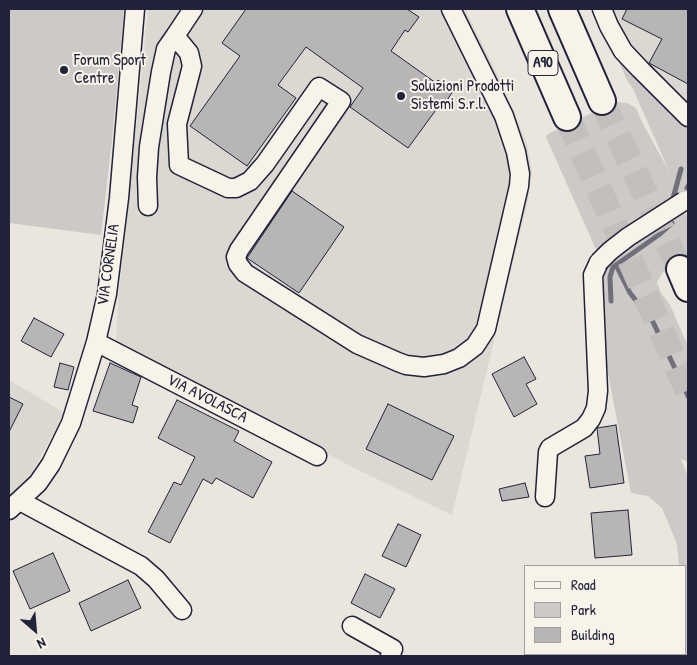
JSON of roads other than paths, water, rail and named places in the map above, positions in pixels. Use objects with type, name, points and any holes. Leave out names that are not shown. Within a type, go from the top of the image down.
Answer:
[{"type":"highway","name":"A90","points":[[520,9],[567,117]]},
{"type":"highway","name":"A90","points":[[562,9],[602,101]]},
{"type":"street","name":"VIA CORNELIA","points":[[135,9],[121,175],[106,294],[96,342],[86,378],[67,432],[44,476],[14,506],[141,566],[156,579],[182,610]]},
{"type":"street","points":[[148,206],[149,147],[166,49],[193,9]]},
{"type":"street","points":[[175,36],[189,54],[192,66],[177,124],[179,165],[228,188],[236,188],[250,181],[265,164],[319,87],[341,101],[238,250],[236,257],[238,264],[246,273],[357,344],[398,362],[424,367],[444,364],[459,358],[475,346],[486,329],[517,201],[520,174],[516,152],[504,116],[451,9]]},
{"type":"street","points":[[602,9],[622,50],[688,117]]},
{"type":"street","points":[[121,175],[147,177]]},
{"type":"street","points":[[545,497],[548,452],[550,448],[584,428],[596,408],[598,391],[593,275],[599,262],[628,237],[686,199]]},
{"type":"street","name":"VIA AVOLASCA","points":[[96,342],[317,456]]},
{"type":"street","points":[[352,626],[393,649],[390,656]]},
{"type":"waterway","points":[[672,202],[681,169]]},
{"type":"waterway","points":[[611,301],[610,277],[613,267],[660,234],[672,223]]},
{"type":"waterway","points":[[616,265],[630,293],[653,322],[688,396]]},
{"type":"tunnel","points":[[602,101],[680,269]]},
{"type":"tunnel","points":[[567,117],[688,391]]},
{"type":"place","name":"Forum Sport Centre","points":[[64,70]]},
{"type":"place","name":"Soluzioni Prodotti Sistemi S.r.l.","points":[[401,96]]}]
